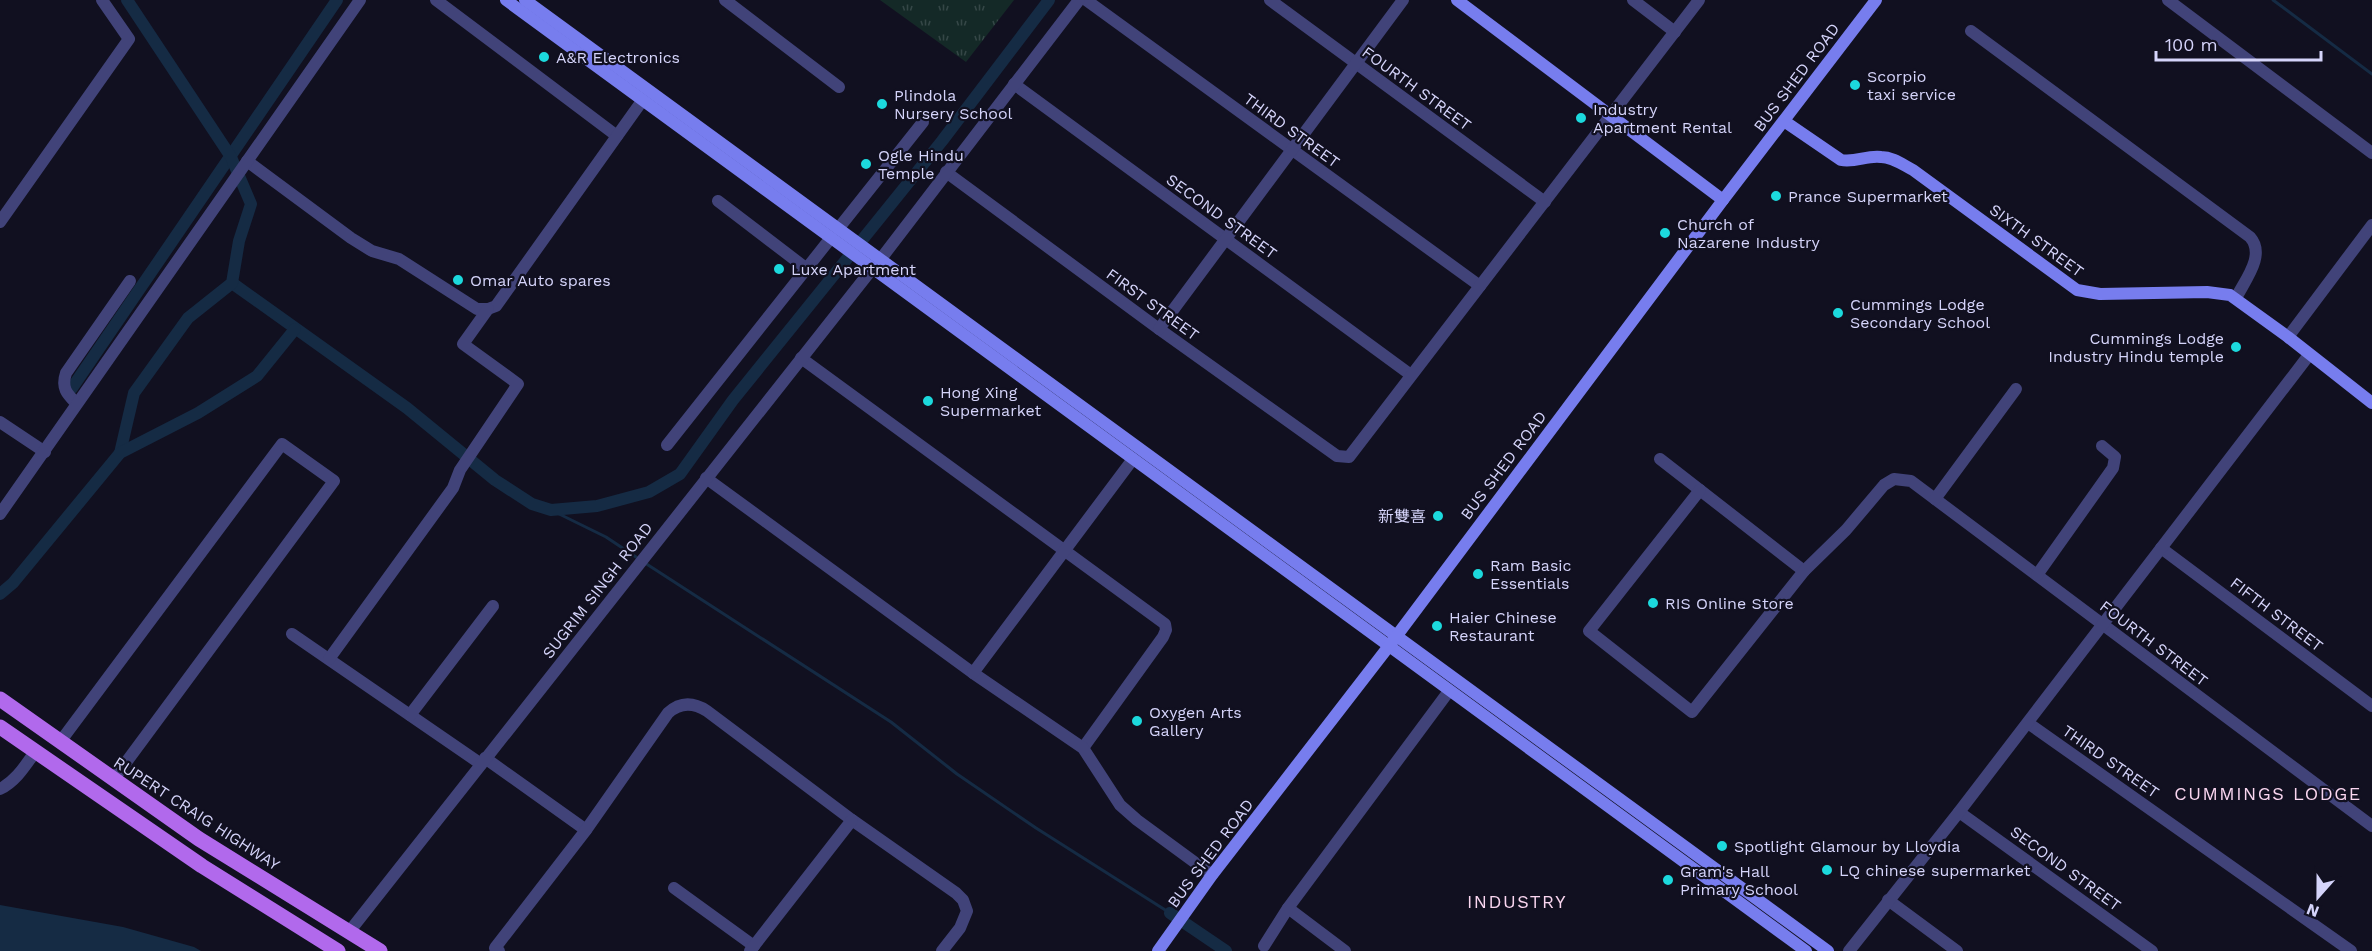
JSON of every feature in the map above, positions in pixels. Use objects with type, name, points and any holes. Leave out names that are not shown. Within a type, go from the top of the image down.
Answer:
[{"type":"main road","points":[[506,0],[642,101],[836,235]]},
{"type":"main road","points":[[525,0],[1133,459],[1806,951]]},
{"type":"main road","points":[[1457,0],[1723,200]]},
{"type":"main road","name":"BUS SHED ROAD","points":[[1158,951],[1212,875],[1389,646],[1876,0]]},
{"type":"main road","name":"SIXTH STREET","points":[[1784,120],[1841,160],[1851,161],[1880,156],[1913,170],[2077,290],[2100,294],[2215,292],[2236,298],[2372,403]]},
{"type":"main road","points":[[874,264],[1397,635],[1828,951]]},
{"type":"main road","name":"RUPERT CRAIG HIGHWAY","points":[[0,699],[200,839],[380,951]]},
{"type":"main road","points":[[0,727],[202,866],[338,951]]},
{"type":"street","points":[[0,222],[129,39],[102,0]]},
{"type":"street","points":[[0,514],[360,0]]},
{"type":"street","points":[[436,0],[617,136]]},
{"type":"street","points":[[725,0],[839,87]]},
{"type":"street","name":"SUGRIM SINGH ROAD","points":[[349,932],[801,358],[1078,0]]},
{"type":"street","name":"THIRD STREET","points":[[1086,0],[1480,286]]},
{"type":"street","name":"FOURTH STREET","points":[[1269,0],[1545,202]]},
{"type":"street","points":[[1159,329],[1403,0]]},
{"type":"street","points":[[1633,0],[1675,32]]},
{"type":"street","points":[[1411,375],[1699,0]]},
{"type":"street","points":[[2168,0],[2372,153]]},
{"type":"street","points":[[1971,31],[2250,237],[2257,250],[2257,257],[2236,298]]},
{"type":"street","name":"SECOND STREET","points":[[1014,84],[1411,375]]},
{"type":"street","points":[[247,161],[372,250],[399,259],[477,309],[488,309],[496,306],[642,101]]},
{"type":"street","points":[[666,445],[836,235],[923,122]]},
{"type":"street","name":"FIRST STREET","points":[[946,172],[1159,329],[1337,456],[1349,458],[1411,375]]},
{"type":"street","points":[[718,201],[807,269]]},
{"type":"street","points":[[2288,337],[2372,225]]},
{"type":"street","points":[[76,403],[66,393],[64,384],[66,374],[130,281]]},
{"type":"street","points":[[329,659],[453,488],[460,470],[518,384],[463,344],[488,309]]},
{"type":"street","points":[[1850,951],[2028,723],[2309,355]]},
{"type":"street","points":[[801,358],[1163,620],[1166,627],[1163,637],[1083,748]]},
{"type":"street","points":[[1935,499],[2016,389]]},
{"type":"street","points":[[0,422],[45,452]]},
{"type":"street","points":[[60,742],[282,444],[334,481],[113,780]]},
{"type":"street","points":[[2037,575],[2113,468],[2115,457],[2102,446]]},
{"type":"street","points":[[973,673],[1133,459]]},
{"type":"street","points":[[1660,459],[1700,490],[1804,572],[1692,712],[1589,632],[1700,490]]},
{"type":"street","points":[[706,478],[973,673],[1083,748],[1120,805],[1212,875]]},
{"type":"street","name":"FOURTH STREET","points":[[1804,572],[1846,530],[1884,485],[1900,478],[1911,481],[2372,826]]},
{"type":"street","name":"FIFTH STREET","points":[[2161,548],[2372,706]]},
{"type":"street","points":[[410,715],[493,606]]},
{"type":"street","points":[[292,634],[410,715],[586,830]]},
{"type":"street","points":[[1264,946],[1288,908],[1449,691]]},
{"type":"street","points":[[499,951],[495,948],[586,830],[668,713],[681,704],[698,705],[707,711],[963,900],[967,910],[966,916],[960,928],[942,951]]},
{"type":"street","name":"THIRD STREET","points":[[2028,723],[2351,951]]},
{"type":"street","points":[[0,789],[21,772],[35,752]]},
{"type":"street","name":"SECOND STREET","points":[[1959,812],[2152,951]]},
{"type":"street","points":[[674,888],[752,948],[852,820]]},
{"type":"street","points":[[1888,900],[1957,951]]},
{"type":"street","points":[[1288,908],[1346,951]]},
{"type":"green space","points":[[880,0],[1014,0],[966,62]]},
{"type":"water","points":[[0,905],[123,927],[201,951],[0,951]]},
{"type":"waterway","points":[[120,453],[134,393],[188,318],[232,283],[239,241],[251,204],[231,157],[127,0]]},
{"type":"waterway","points":[[72,388],[337,0]]},
{"type":"waterway","points":[[232,283],[407,408],[495,480],[532,504],[551,510],[597,506],[649,492],[680,474],[733,400],[942,141],[1049,0]]},
{"type":"waterway","points":[[2273,0],[2372,74]]},
{"type":"waterway","points":[[0,594],[13,583],[120,453],[198,413],[257,376],[295,329]]},
{"type":"waterway","points":[[551,510],[606,537],[639,559]]},
{"type":"waterway","points":[[645,563],[891,722],[957,774],[1036,828],[1170,913]]},
{"type":"waterway","points":[[1170,913],[1226,951]]},
{"type":"place","name":"A&R Electronics","points":[[544,57]]},
{"type":"place","name":"Scorpio taxi service","points":[[1855,85]]},
{"type":"place","name":"Plindola Nursery School","points":[[882,104]]},
{"type":"place","name":"Industry Apartment Rental","points":[[1581,118]]},
{"type":"place","name":"Ogle Hindu Temple","points":[[866,164]]},
{"type":"place","name":"Prance Supermarket","points":[[1776,196]]},
{"type":"place","name":"Church of Nazarene Industry","points":[[1665,233]]},
{"type":"place","name":"Luxe Apartment","points":[[779,269]]},
{"type":"place","name":"Omar Auto spares","points":[[458,280]]},
{"type":"place","name":"Cummings Lodge Secondary School","points":[[1838,313]]},
{"type":"place","name":"Cummings Lodge Industry Hindu temple","points":[[2236,347]]},
{"type":"place","name":"Hong Xing Supermarket","points":[[928,401]]},
{"type":"place","name":"新雙喜","points":[[1438,516]]},
{"type":"place","name":"Ram Basic Essentials","points":[[1478,574]]},
{"type":"place","name":"RIS Online Store","points":[[1653,603]]},
{"type":"place","name":"Haier Chinese Restaurant","points":[[1437,626]]},
{"type":"place","name":"Oxygen Arts Gallery","points":[[1137,721]]},
{"type":"place","name":"Spotlight Glamour by Lloydia","points":[[1722,846]]},
{"type":"place","name":"LQ chinese supermarket","points":[[1827,870]]},
{"type":"place","name":"Gram's Hall Primary School","points":[[1668,880]]},
{"type":"district","name":"CUMMINGS LODGE","points":[[2268,794]]},
{"type":"district","name":"INDUSTRY","points":[[1517,902]]}]
